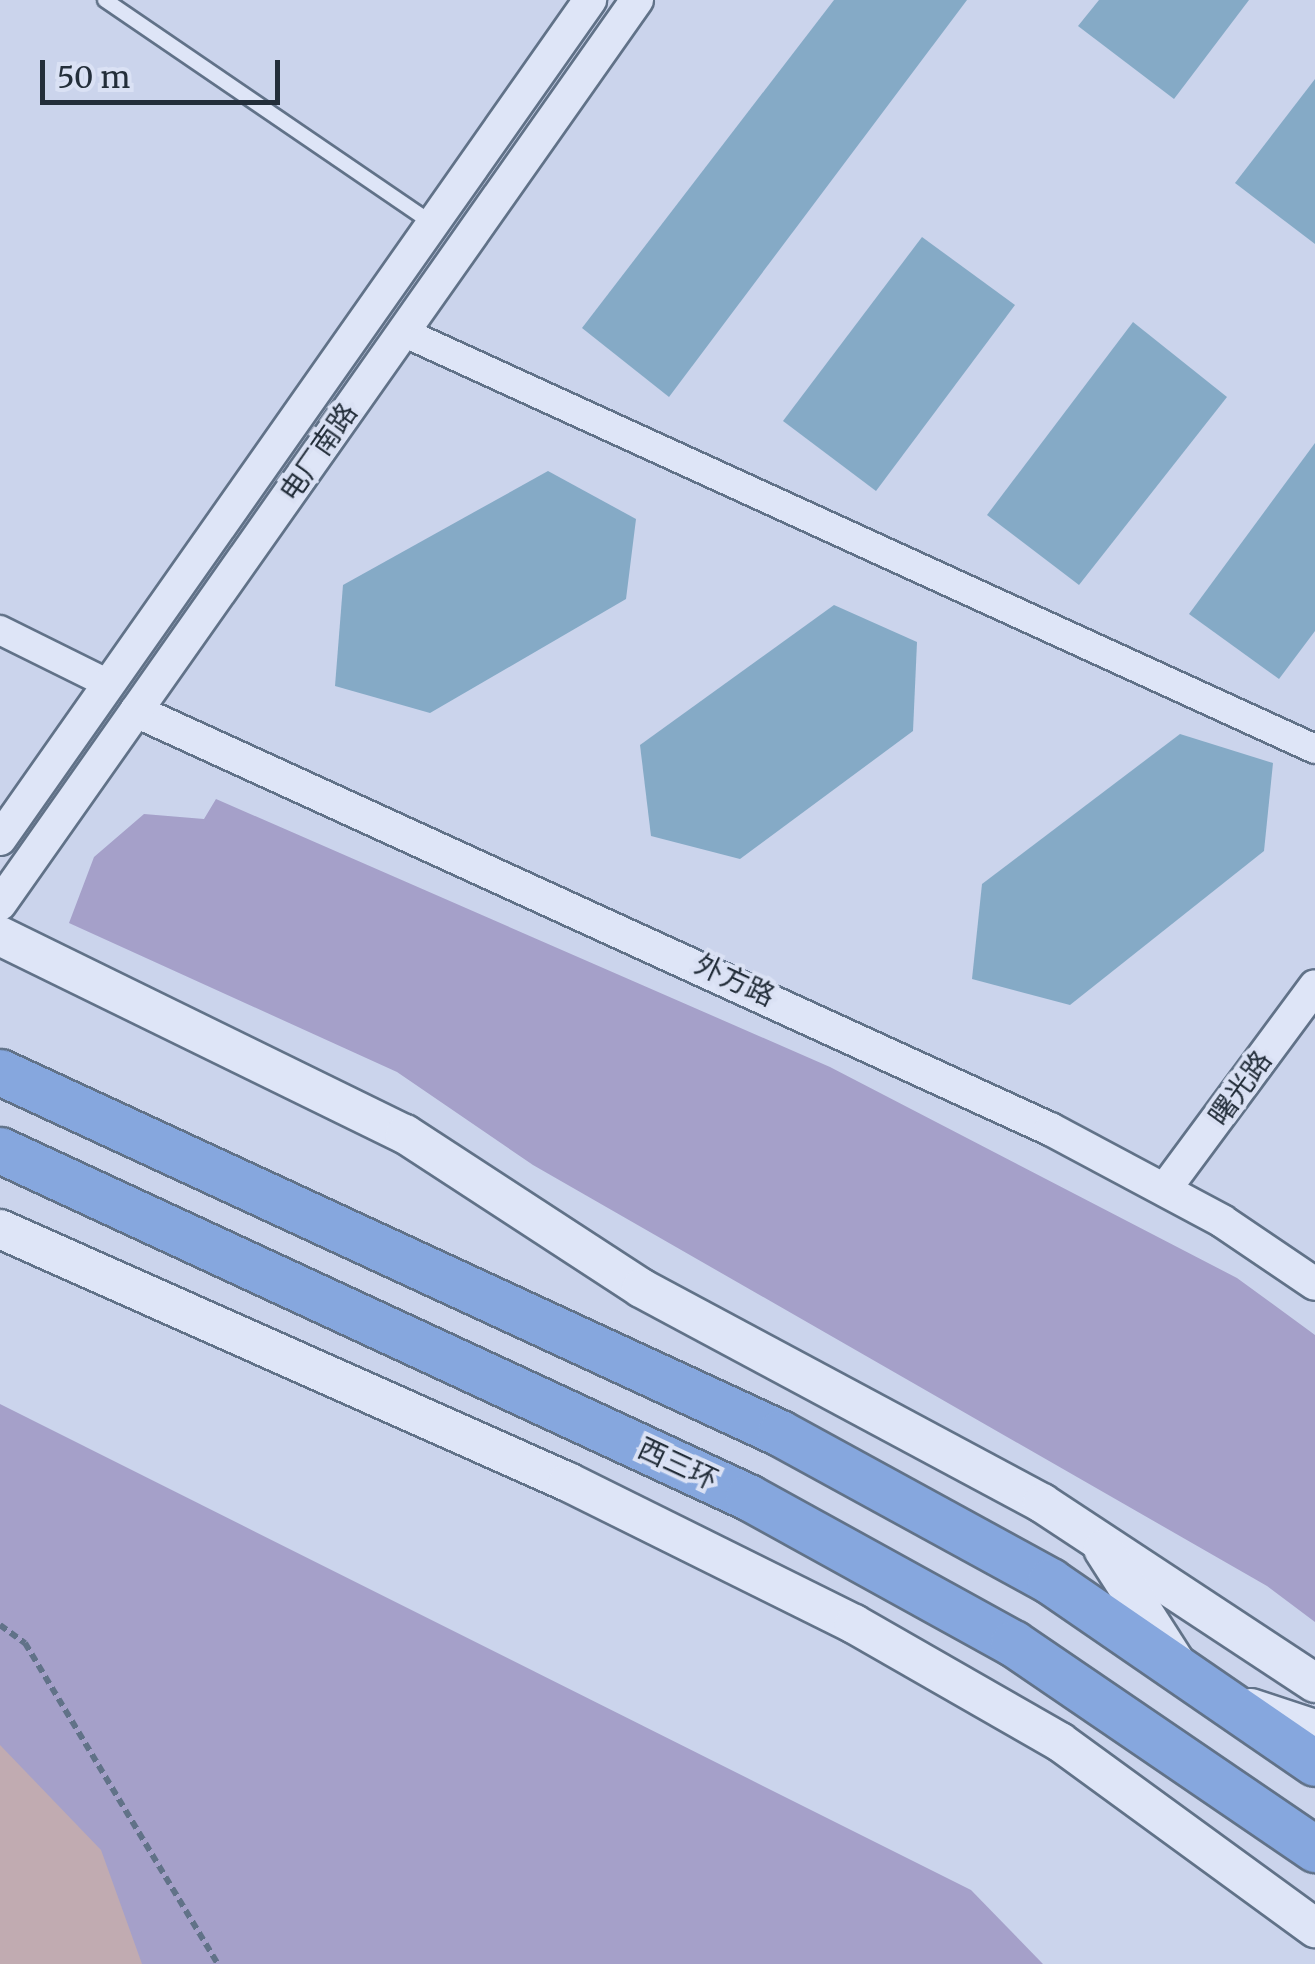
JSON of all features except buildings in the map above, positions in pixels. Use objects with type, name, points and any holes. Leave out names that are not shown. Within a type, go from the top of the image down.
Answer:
[{"type":"highway","points":[[0,1072],[780,1433],[1174,1660],[1315,1763]]},
{"type":"highway","name":"西三环","points":[[0,1150],[748,1497],[1013,1642],[1315,1850]]},
{"type":"main road","points":[[0,936],[405,1134],[598,1263],[816,1375],[1095,1536],[1315,1683]]},
{"type":"main road","points":[[0,1229],[568,1482],[854,1624],[1060,1742],[1315,1928]]},
{"type":"main road","points":[[1095,1536],[1174,1660]]},
{"type":"main road","points":[[1234,1703],[1315,1729]]},
{"type":"street","name":"电厂南路","points":[[0,839],[590,0]]},
{"type":"street","name":"电厂南路","points":[[0,904],[637,0]]},
{"type":"street","points":[[403,332],[1315,749]]},
{"type":"street","points":[[0,630],[109,684]]},
{"type":"street","name":"外方路","points":[[136,711],[688,958],[1165,1189],[1315,1284]]},
{"type":"street","name":"曙光路","points":[[1165,1189],[1315,986]]},
{"type":"lane","points":[[105,0],[433,224]]},
{"type":"path","points":[[0,1625],[25,1644],[218,1964]]},
{"type":"shaded area","points":[[216,799],[830,1067],[1237,1278],[1315,1335],[1315,1622],[1267,1586],[533,1165],[397,1072],[69,923],[94,857],[144,814],[204,819]]},
{"type":"shaded area","points":[[0,1404],[971,1890],[1043,1964],[0,1964]]},
{"type":"shaded area","points":[[0,1745],[101,1850],[142,1964],[0,1964]]}]
